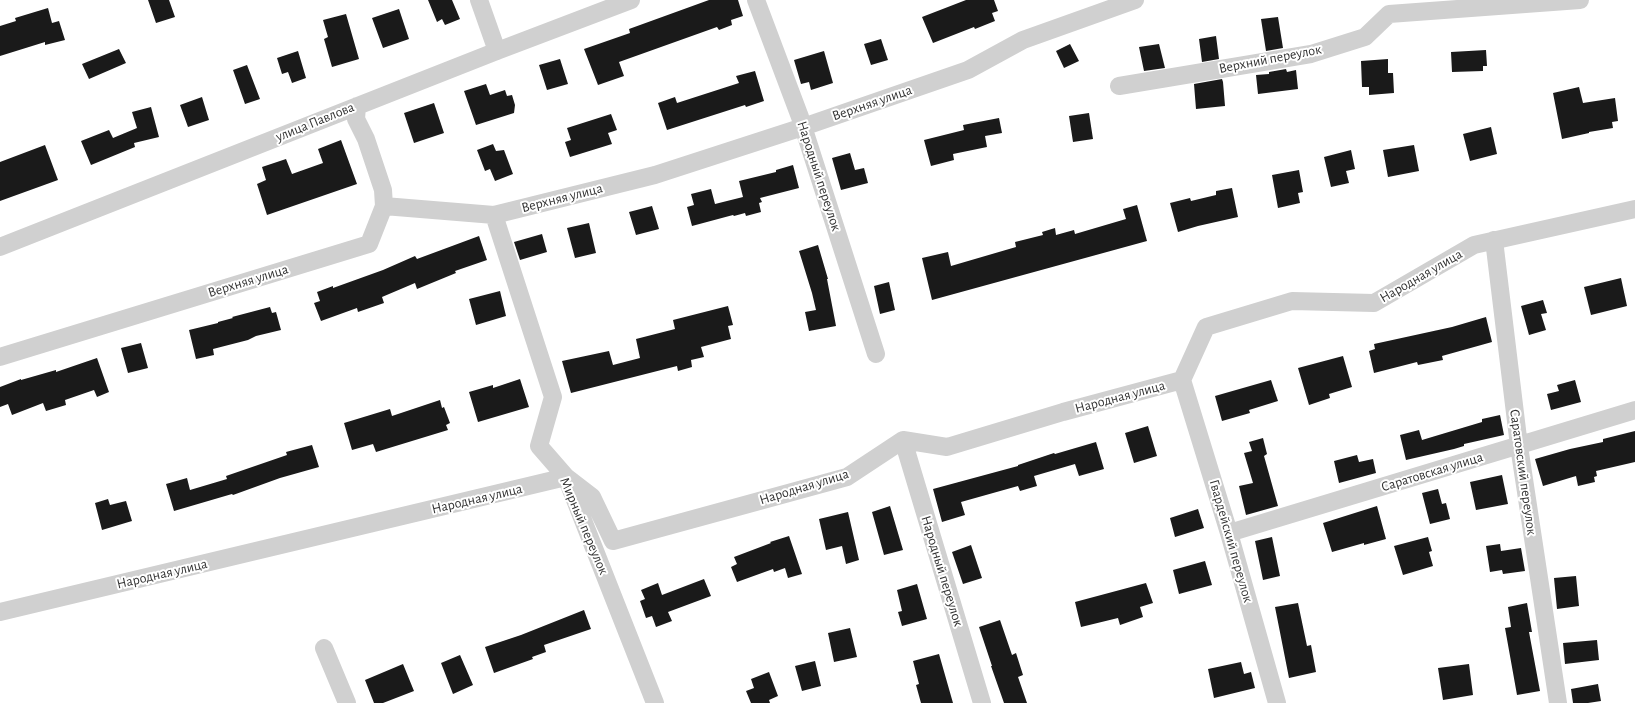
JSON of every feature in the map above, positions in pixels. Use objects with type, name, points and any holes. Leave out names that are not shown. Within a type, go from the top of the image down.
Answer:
[{"type":"street","points":[[478,0],[497,51]]},
{"type":"street","name":"улица Павлова","points":[[0,247],[497,51],[631,0]]},
{"type":"street","name":"Народный переулок","points":[[756,0],[803,127],[876,354]]},
{"type":"street","name":"Верхняя улица","points":[[0,357],[369,244],[384,206],[494,216],[655,175],[803,127],[968,70],[1023,40],[1135,0]]},
{"type":"street","name":"Верхний переулок","points":[[1119,86],[1311,54],[1365,37],[1398,6],[1580,0]]},
{"type":"street","points":[[357,106],[356,119],[369,146],[383,190],[384,206]]},
{"type":"street","name":"Народная улица","points":[[0,612],[566,477],[592,497],[613,541],[847,477],[903,440],[947,447],[1063,412],[1182,380],[1206,327],[1292,301],[1374,303],[1474,245],[1635,209]]},
{"type":"street","name":"Мирный переулок","points":[[494,216],[553,397],[539,446],[566,477],[655,703]]},
{"type":"street","name":"Саратовский переулок","points":[[1494,240],[1518,446],[1558,703]]},
{"type":"street","name":"Гвардейский переулок","points":[[1182,380],[1229,533],[1277,703]]},
{"type":"street","name":"Саратовская улица","points":[[1229,533],[1635,410]]},
{"type":"street","name":"Народный переулок","points":[[903,440],[982,703]]},
{"type":"street","points":[[324,648],[347,703]]},
{"type":"building","points":[[148,0],[169,0],[175,17],[156,23]]},
{"type":"building","points":[[428,0],[452,0],[460,19],[445,25],[442,19],[437,22]]},
{"type":"building","points":[[709,0],[738,0],[743,16],[731,20],[732,25],[719,30],[717,27],[619,62],[624,76],[598,85],[584,49],[630,33],[629,29]]},
{"type":"building","points":[[966,0],[994,0],[998,11],[992,13],[995,21],[975,29],[974,27],[933,43],[922,17]]},
{"type":"building","points":[[48,8],[52,23],[59,21],[65,40],[45,45],[45,42],[0,56],[0,26],[16,21],[15,18]]},
{"type":"building","points":[[399,9],[409,39],[383,48],[372,18]]},
{"type":"building","points":[[346,14],[359,59],[332,67],[324,39],[328,37],[323,20]]},
{"type":"building","points":[[1278,17],[1283,48],[1266,51],[1261,19]]},
{"type":"building","points":[[1216,36],[1219,59],[1202,62],[1199,39]]},
{"type":"building","points":[[881,39],[888,60],[871,65],[864,44]]},
{"type":"building","points":[[1070,44],[1079,61],[1064,68],[1056,51]]},
{"type":"building","points":[[1159,44],[1165,68],[1144,71],[1139,47]]},
{"type":"building","points":[[119,49],[126,63],[89,79],[82,64]]},
{"type":"building","points":[[1486,50],[1487,66],[1483,66],[1483,71],[1452,72],[1451,52]]},
{"type":"building","points":[[298,51],[306,78],[292,83],[288,72],[282,74],[277,58]]},
{"type":"building","points":[[824,51],[833,83],[811,90],[809,82],[801,84],[794,60]]},
{"type":"building","points":[[560,59],[568,84],[547,90],[539,65]]},
{"type":"building","points":[[1388,59],[1388,73],[1393,73],[1394,93],[1369,95],[1369,87],[1362,87],[1361,61]]},
{"type":"building","points":[[247,65],[260,99],[245,104],[233,70]]},
{"type":"building","points":[[1286,69],[1287,72],[1296,70],[1298,89],[1258,94],[1256,75],[1269,74],[1269,72]]},
{"type":"building","points":[[755,71],[764,101],[746,107],[745,105],[667,130],[658,103],[675,97],[677,103],[739,83],[736,76]]},
{"type":"building","points":[[1222,79],[1225,106],[1196,109],[1194,84]]},
{"type":"building","points":[[486,84],[490,95],[505,90],[507,96],[512,95],[515,105],[514,113],[476,125],[464,91]]},
{"type":"building","points":[[1579,87],[1583,103],[1615,98],[1618,121],[1612,122],[1613,128],[1562,139],[1553,93]]},
{"type":"building","points":[[202,97],[209,120],[188,127],[180,105]]},
{"type":"building","points":[[434,103],[444,133],[414,143],[404,113]]},
{"type":"building","points":[[151,107],[159,137],[134,143],[135,147],[91,165],[81,141],[109,130],[113,138],[137,128],[132,112]]},
{"type":"building","points":[[1089,113],[1093,139],[1073,142],[1069,116]]},
{"type":"building","points":[[611,114],[617,130],[608,133],[612,144],[570,157],[565,142],[571,140],[567,128]]},
{"type":"building","points":[[999,118],[1002,133],[985,136],[987,147],[953,154],[954,160],[931,166],[924,140],[964,130],[963,125]]},
{"type":"building","points":[[1491,127],[1497,154],[1470,161],[1463,134]]},
{"type":"building","points":[[341,140],[357,184],[267,215],[257,184],[266,180],[262,167],[286,159],[292,174],[323,163],[318,149]]},
{"type":"building","points":[[493,144],[496,151],[504,150],[513,174],[495,181],[490,169],[485,171],[477,150]]},
{"type":"building","points":[[45,145],[58,180],[0,201],[0,162]]},
{"type":"building","points":[[1414,145],[1419,171],[1388,177],[1383,150]]},
{"type":"building","points":[[1351,150],[1355,169],[1346,171],[1349,183],[1331,187],[1324,157]]},
{"type":"building","points":[[850,153],[855,170],[864,168],[868,183],[841,190],[832,158]]},
{"type":"building","points":[[793,165],[799,188],[760,198],[762,202],[759,203],[761,212],[746,216],[745,213],[733,215],[692,226],[687,207],[694,205],[691,194],[711,189],[715,204],[743,197],[739,181],[776,172],[776,170]]},
{"type":"building","points":[[1299,170],[1303,192],[1298,193],[1300,203],[1278,208],[1272,175]]},
{"type":"building","points":[[1232,188],[1238,217],[1178,232],[1170,203],[1190,198],[1191,201],[1216,195],[1216,191]]},
{"type":"building","points":[[1137,205],[1147,241],[932,300],[922,258],[948,252],[951,266],[1016,247],[1015,242],[1043,235],[1042,232],[1055,228],[1056,235],[1074,230],[1075,234],[1126,219],[1123,209]]},
{"type":"building","points":[[652,206],[659,229],[636,235],[629,212]]},
{"type":"building","points":[[589,223],[596,253],[575,258],[567,228]]},
{"type":"building","points":[[542,234],[547,252],[520,260],[514,242]]},
{"type":"building","points":[[479,236],[487,260],[455,271],[456,273],[417,289],[415,283],[382,297],[384,303],[358,312],[357,308],[321,321],[314,303],[320,301],[317,292],[333,286],[333,288],[383,270],[415,256],[417,259]]},
{"type":"building","points":[[818,245],[828,279],[836,326],[809,331],[805,312],[816,310],[799,251]]},
{"type":"building","points":[[1621,278],[1627,306],[1591,315],[1584,287]]},
{"type":"building","points":[[889,282],[895,310],[880,314],[874,286]]},
{"type":"building","points":[[500,291],[506,316],[476,325],[469,299]]},
{"type":"building","points":[[1543,300],[1547,313],[1541,314],[1546,330],[1529,335],[1521,306]]},
{"type":"building","points":[[728,306],[733,325],[728,326],[731,339],[701,347],[704,357],[691,360],[692,367],[678,371],[677,366],[571,393],[562,361],[609,351],[613,365],[640,358],[636,339],[675,329],[673,320]]},
{"type":"building","points":[[270,307],[272,313],[276,312],[281,330],[213,349],[214,355],[196,359],[189,330]]},
{"type":"building","points":[[1486,317],[1492,342],[1442,356],[1443,360],[1418,365],[1417,362],[1374,373],[1369,351],[1375,349],[1374,344],[1452,327]]},
{"type":"building","points":[[141,343],[148,368],[128,373],[121,348]]},
{"type":"building","points":[[1343,356],[1352,387],[1329,394],[1330,398],[1309,405],[1298,368]]},
{"type":"building","points":[[97,358],[109,392],[97,397],[94,390],[65,400],[66,405],[46,411],[43,403],[12,415],[8,404],[0,407],[0,387],[21,379],[56,370],[56,372]]},
{"type":"building","points":[[520,379],[529,407],[478,422],[469,392],[493,385],[493,388]]},
{"type":"building","points":[[1271,380],[1278,401],[1249,410],[1250,413],[1222,421],[1215,396]]},
{"type":"building","points":[[1575,380],[1581,402],[1551,410],[1547,394],[1559,391],[1557,385]]},
{"type":"building","points":[[440,400],[442,408],[444,407],[450,423],[446,425],[448,430],[376,452],[373,444],[352,450],[344,423],[390,409],[392,416]]},
{"type":"building","points":[[1500,415],[1504,435],[1464,444],[1464,446],[1454,449],[1406,460],[1400,435],[1419,430],[1422,440],[1482,422],[1482,419]]},
{"type":"building","points":[[1148,426],[1157,456],[1134,463],[1125,433]]},
{"type":"building","points":[[1635,431],[1635,462],[1596,471],[1597,476],[1594,477],[1595,482],[1578,486],[1576,476],[1543,486],[1535,459],[1570,449],[1603,442],[1603,439]]},
{"type":"building","points":[[1263,438],[1267,454],[1264,456],[1278,506],[1246,515],[1239,486],[1253,483],[1244,453],[1252,451],[1249,442]]},
{"type":"building","points":[[1096,442],[1104,469],[1079,476],[1075,464],[1034,476],[1037,486],[1020,491],[1018,486],[961,502],[965,515],[942,522],[933,489],[1018,466],[1054,453],[1055,454]]},
{"type":"building","points":[[312,445],[319,467],[280,478],[233,495],[232,494],[174,511],[166,484],[187,478],[190,490],[227,479],[226,476],[287,455],[286,452]]},
{"type":"building","points":[[1357,455],[1359,462],[1373,459],[1376,473],[1339,483],[1334,461]]},
{"type":"building","points":[[1502,475],[1508,504],[1476,510],[1470,482]]},
{"type":"building","points":[[1438,489],[1442,504],[1446,503],[1450,519],[1430,524],[1422,493]]},
{"type":"building","points":[[108,499],[110,505],[126,501],[132,521],[102,530],[95,503]]},
{"type":"building","points":[[890,506],[903,550],[884,555],[872,512]]},
{"type":"building","points":[[1377,506],[1386,539],[1364,545],[1364,543],[1332,552],[1323,523]]},
{"type":"building","points":[[1198,509],[1204,528],[1175,537],[1170,518]]},
{"type":"building","points":[[848,512],[859,560],[846,564],[842,546],[826,550],[819,519]]},
{"type":"building","points":[[789,536],[802,574],[788,578],[785,568],[774,572],[773,569],[737,582],[731,567],[737,564],[734,557]]},
{"type":"building","points":[[1272,537],[1280,576],[1263,580],[1255,541]]},
{"type":"building","points":[[1428,537],[1432,551],[1429,552],[1433,566],[1403,575],[1394,546]]},
{"type":"building","points":[[1500,544],[1501,551],[1521,548],[1525,571],[1503,574],[1502,570],[1490,572],[1486,546]]},
{"type":"building","points":[[971,545],[982,578],[963,584],[952,552]]},
{"type":"building","points":[[1205,561],[1212,585],[1179,594],[1173,570]]},
{"type":"building","points":[[1576,576],[1579,606],[1557,609],[1554,578]]},
{"type":"building","points":[[704,579],[711,596],[668,612],[672,621],[656,627],[652,616],[646,618],[640,601],[645,599],[641,590],[658,583],[662,595]]},
{"type":"building","points":[[1146,583],[1153,603],[1140,607],[1143,617],[1120,625],[1118,618],[1081,627],[1075,602]]},
{"type":"building","points":[[917,584],[927,619],[902,626],[898,612],[902,611],[897,590]]},
{"type":"building","points":[[1298,603],[1307,646],[1311,645],[1316,672],[1289,678],[1275,607]]},
{"type":"building","points":[[1527,603],[1532,632],[1529,632],[1540,691],[1517,695],[1505,628],[1511,627],[1508,607]]},
{"type":"building","points":[[584,610],[591,629],[544,645],[546,652],[532,657],[533,659],[494,673],[485,647],[521,635]]},
{"type":"building","points":[[1000,620],[1012,655],[1016,653],[1023,675],[1018,677],[1027,703],[1004,703],[991,666],[979,627]]},
{"type":"building","points":[[850,628],[857,657],[834,662],[828,633]]},
{"type":"building","points":[[1597,640],[1599,660],[1565,664],[1563,643]]},
{"type":"building","points":[[939,654],[953,703],[921,703],[916,685],[919,684],[913,661]]},
{"type":"building","points":[[460,655],[473,685],[453,694],[441,663]]},
{"type":"building","points":[[815,661],[821,686],[802,691],[795,666]]},
{"type":"building","points":[[1241,662],[1244,674],[1251,672],[1255,688],[1214,698],[1208,669]]},
{"type":"building","points":[[403,664],[414,691],[383,703],[374,703],[365,680]]},
{"type":"building","points":[[1469,664],[1473,695],[1443,700],[1438,668]]},
{"type":"building","points":[[769,672],[778,696],[769,700],[770,703],[751,703],[746,691],[754,688],[751,679]]},
{"type":"building","points":[[1598,684],[1601,701],[1573,703],[1571,689]]}]
